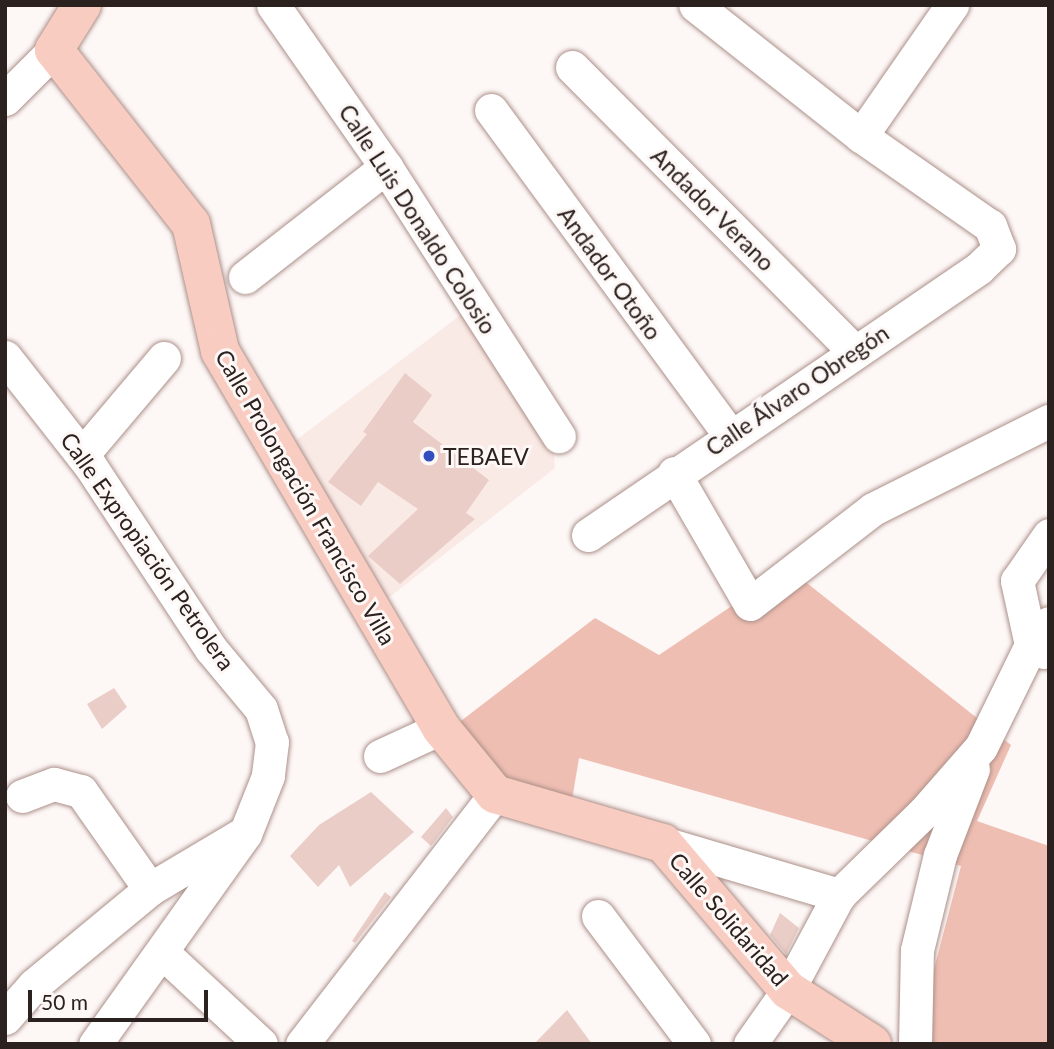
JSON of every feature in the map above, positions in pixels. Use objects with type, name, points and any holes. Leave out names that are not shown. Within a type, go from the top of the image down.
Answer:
[{"type":"main road","points":[[54,50],[82,5]]},
{"type":"main road","name":"Calle Prolongación Francisco Villa","points":[[54,50],[191,224],[220,351],[441,728],[495,794]]},
{"type":"main road","name":"Calle Solidaridad","points":[[495,794],[663,843],[788,990],[872,1044]]},
{"type":"street","name":"Calle Luis Donaldo Colosio","points":[[273,5],[386,167],[559,436]]},
{"type":"street","points":[[695,5],[861,136],[952,5]]},
{"type":"street","points":[[5,99],[54,50]]},
{"type":"street","name":"Andador Verano","points":[[572,67],[853,351]]},
{"type":"street","name":"Andador Otoño","points":[[491,110],[730,435]]},
{"type":"street","name":"Calle Álvaro Obregón","points":[[588,535],[674,472],[993,257],[999,242],[990,226],[861,136]]},
{"type":"street","points":[[245,277],[386,167]]},
{"type":"street","name":"Calle Expropiación Petrolera","points":[[5,357],[82,455],[160,567],[211,649],[261,709],[272,742],[268,775],[245,834],[95,1044]]},
{"type":"street","points":[[82,455],[164,358]]},
{"type":"street","points":[[674,472],[750,604],[873,509],[1049,421]]},
{"type":"street","points":[[915,1044],[917,950],[940,855],[981,747],[1043,641],[1017,581],[1049,535]]},
{"type":"street","points":[[380,756],[441,728]]},
{"type":"street","points":[[750,1044],[788,990],[839,895],[924,812],[981,747]]},
{"type":"street","points":[[11,796],[54,784],[80,791],[150,889]]},
{"type":"street","points":[[302,1044],[495,794]]},
{"type":"street","points":[[5,1018],[34,985],[150,889],[245,834]]},
{"type":"street","points":[[663,843],[839,895]]},
{"type":"street","points":[[598,916],[694,1044]]},
{"type":"street","points":[[162,952],[261,1044]]},
{"type":"shaded area","name":"TEBAEV","points":[[467,310],[553,443],[555,468],[387,599],[295,441]]},
{"type":"shaded area","points":[[788,568],[1011,745],[977,821],[1049,846],[1049,1044],[922,1044],[916,1038],[961,866],[579,758],[568,824],[522,810],[457,724],[595,618],[659,655]]},
{"type":"building","points":[[405,373],[432,395],[413,422],[489,480],[466,513],[475,519],[400,584],[368,556],[418,509],[378,482],[361,506],[328,482],[367,434],[363,432]]},
{"type":"building","points":[[114,688],[127,707],[102,729],[87,704]]},
{"type":"building","points":[[371,792],[414,832],[350,887],[339,865],[318,887],[290,856],[319,825]]},
{"type":"building","points":[[446,808],[453,817],[431,846],[421,837]]},
{"type":"building","points":[[385,892],[391,897],[355,943],[352,941]]},
{"type":"building","points":[[780,913],[799,928],[786,954],[770,935]]},
{"type":"building","points":[[567,1010],[592,1044],[534,1044]]},
{"type":"place","name":"TEBAEV","points":[[429,456]]}]
